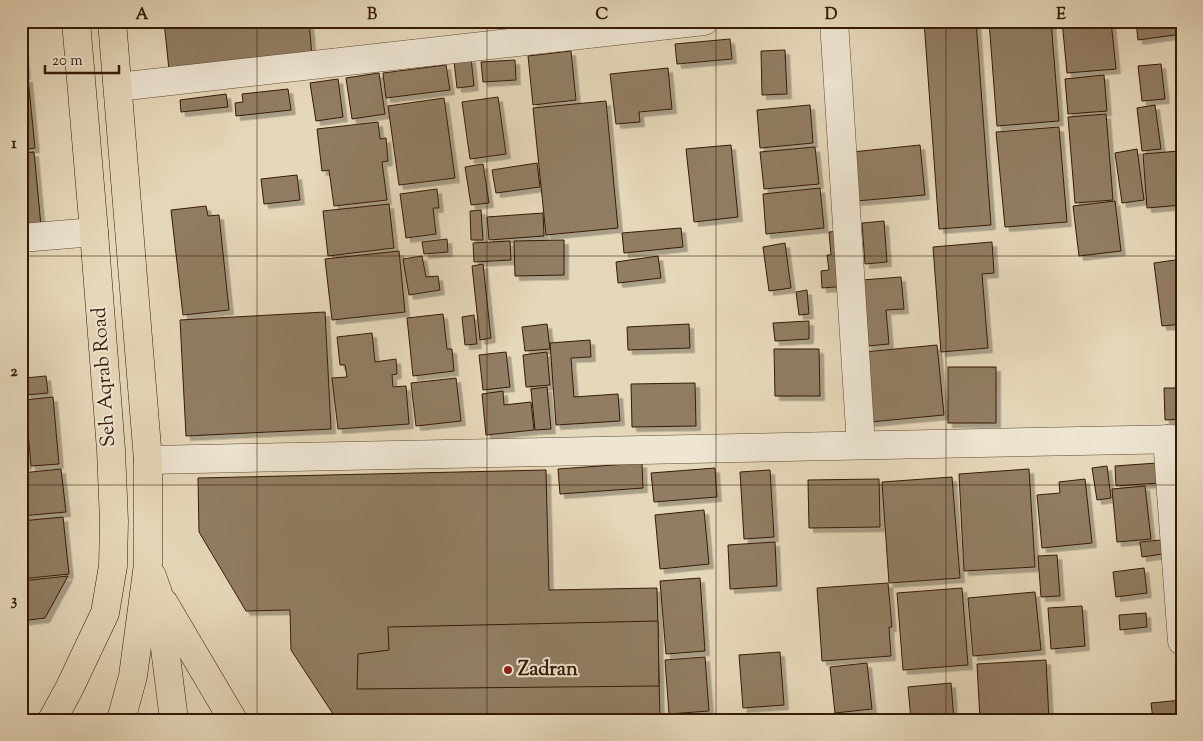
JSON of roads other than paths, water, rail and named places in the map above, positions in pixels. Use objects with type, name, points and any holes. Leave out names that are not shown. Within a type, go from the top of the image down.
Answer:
[{"type":"highway","name":"Seh Aqrab Road","points":[[52,720],[105,613],[113,566],[114,522],[111,450],[76,21]]},
{"type":"highway","name":"Seh Aqrab Road","points":[[112,21],[148,460],[148,564],[133,676],[122,720]]},
{"type":"highway","points":[[148,564],[158,593],[233,720]]},
{"type":"highway","points":[[158,593],[174,720]]},
{"type":"street","points":[[118,87],[704,21]]},
{"type":"street","points":[[834,21],[862,444]]},
{"type":"street","points":[[21,238],[94,232]]},
{"type":"street","points":[[148,460],[1175,439],[1182,641]]},
{"type":"place","name":"Zadran","points":[[508,670]]}]
